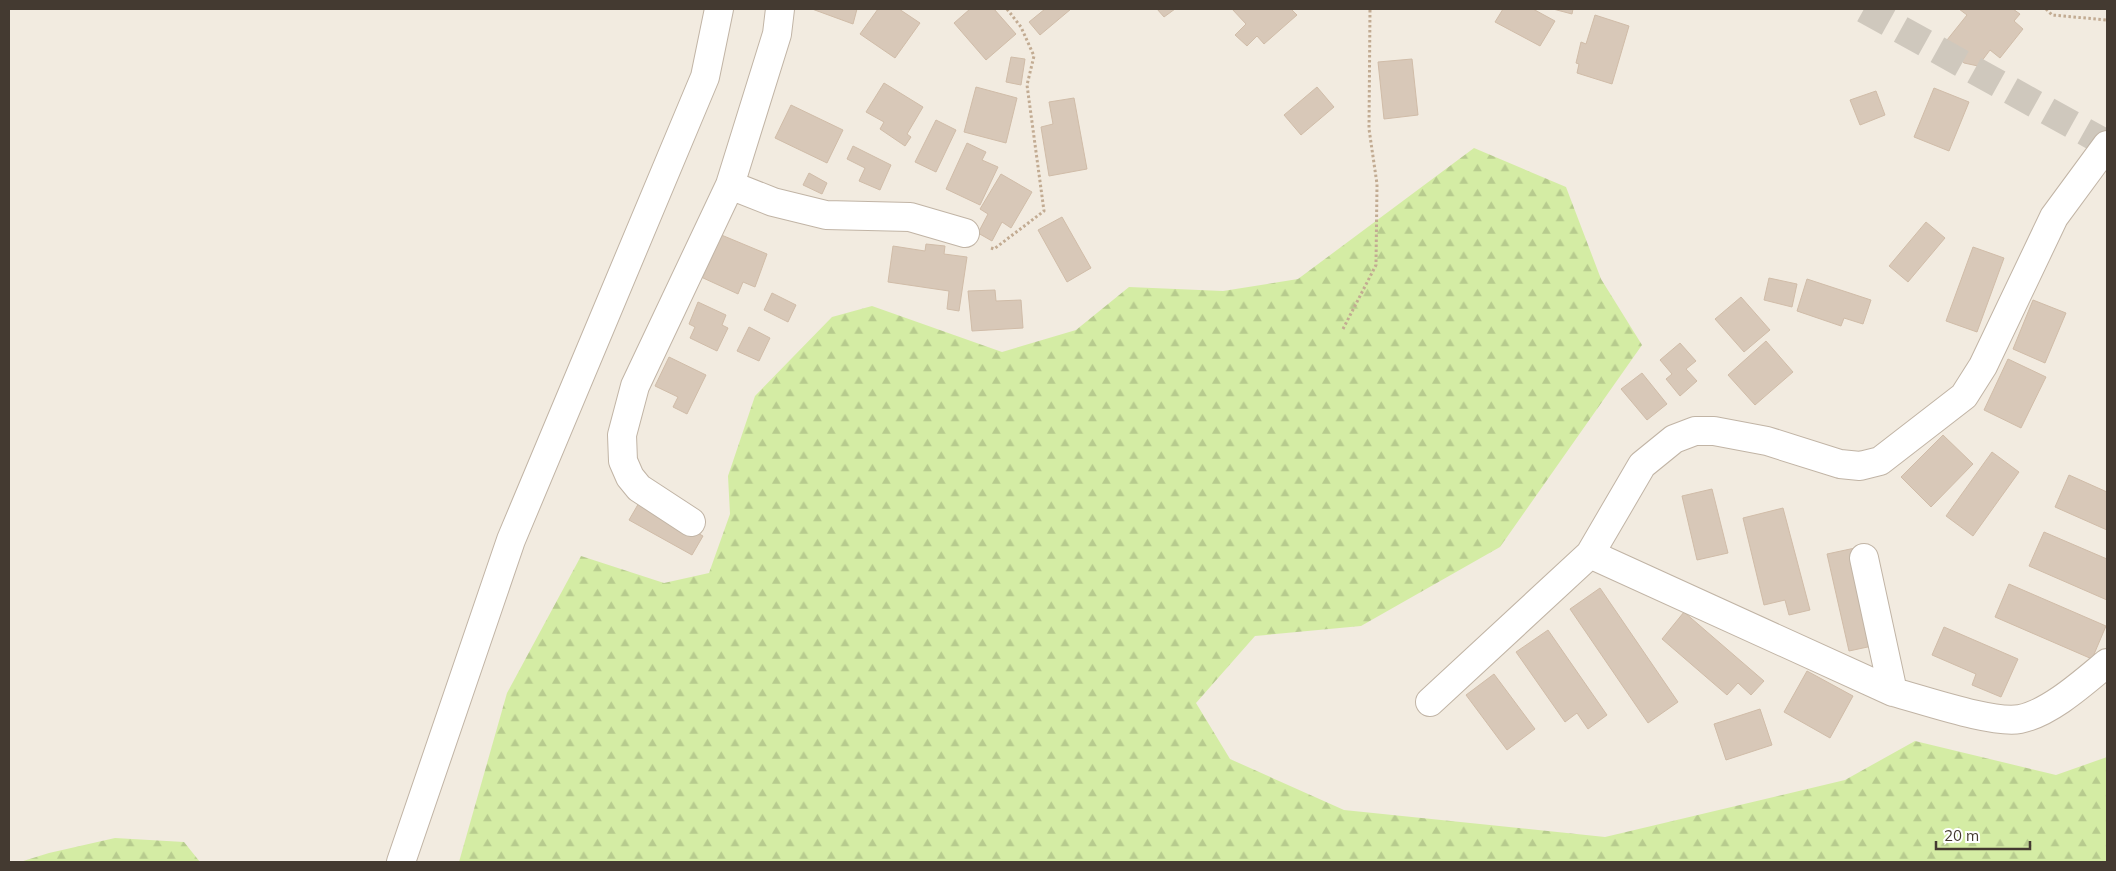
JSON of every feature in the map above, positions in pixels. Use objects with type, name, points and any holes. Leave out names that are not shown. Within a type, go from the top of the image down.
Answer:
[{"type":"street","points":[[401,862],[511,540],[705,77],[719,9]]},
{"type":"street","points":[[691,522],[639,488],[630,477],[623,461],[622,435],[635,386],[730,185],[776,34],[780,9]]},
{"type":"street","points":[[1430,702],[1590,554],[1642,465],[1662,446],[1696,431],[1714,431],[1767,441],[1840,464],[1860,466],[1880,461],[1930,424],[1964,396],[1983,366],[2054,217],[2107,145]]},
{"type":"street","points":[[730,185],[773,202],[826,215],[910,217],[965,233]]},
{"type":"street","points":[[1590,554],[1893,692],[2001,720],[2022,718],[2038,712],[2074,690],[2107,663]]},
{"type":"street","points":[[1864,558],[1893,692]]},
{"type":"path","points":[[965,233],[978,248],[994,249],[1044,211],[1027,85],[1034,56],[1022,28],[1008,9]]},
{"type":"path","points":[[1343,329],[1376,265],[1377,184],[1368,129],[1370,9]]},
{"type":"path","points":[[2046,9],[2052,15],[2107,20]]},
{"type":"green space","points":[[1474,148],[1566,187],[1601,279],[1642,345],[1500,547],[1361,626],[1255,636],[1196,703],[1230,759],[1344,810],[1605,837],[1845,780],[1915,741],[2056,775],[2107,757],[2107,862],[459,862],[507,693],[581,556],[664,583],[709,573],[730,514],[728,476],[755,396],[832,317],[872,306],[1002,352],[1076,330],[1129,287],[1223,291],[1298,279]]},
{"type":"green space","points":[[115,838],[184,842],[200,862],[20,862],[49,853]]},
{"type":"building","points":[[812,9],[857,9],[853,24]]},
{"type":"building","points":[[878,9],[899,9],[920,23],[895,58],[860,34]]},
{"type":"building","points":[[970,9],[994,9],[1016,34],[986,60],[954,23]]},
{"type":"building","points":[[1045,9],[1071,9],[1040,35],[1029,22]]},
{"type":"building","points":[[1157,9],[1175,9],[1164,17]]},
{"type":"building","points":[[1232,9],[1291,9],[1297,15],[1264,44],[1257,36],[1247,46],[1235,35],[1246,24]]},
{"type":"building","points":[[1503,9],[1533,9],[1555,21],[1540,46],[1495,22]]},
{"type":"building","points":[[1553,9],[1573,9],[1572,14]]},
{"type":"building","points":[[1959,9],[2013,9],[2020,14],[2014,21],[2023,29],[2000,58],[1990,50],[1978,66],[1964,63],[1953,53],[1947,40],[1967,15]]},
{"type":"building","points":[[1595,15],[1629,26],[1612,84],[1577,73],[1579,64],[1576,63],[1581,42],[1586,44]]},
{"type":"building","points":[[1011,57],[1025,59],[1021,85],[1006,82]]},
{"type":"building","points":[[1412,59],[1418,115],[1384,119],[1378,62]]},
{"type":"building","points":[[884,83],[923,107],[907,134],[911,137],[905,146],[880,129],[884,122],[866,112]]},
{"type":"building","points":[[976,87],[1017,98],[1006,143],[964,132]]},
{"type":"building","points":[[1317,87],[1334,107],[1301,135],[1284,115]]},
{"type":"building","points":[[1934,88],[1969,102],[1949,151],[1914,137]]},
{"type":"building","points":[[1876,91],[1885,115],[1860,125],[1850,100]]},
{"type":"building","points":[[1074,98],[1087,169],[1049,176],[1041,127],[1053,124],[1049,102]]},
{"type":"building","points":[[791,105],[843,130],[827,163],[775,138]]},
{"type":"building","points":[[936,120],[956,130],[936,172],[915,162]]},
{"type":"building","points":[[967,143],[986,152],[982,160],[998,167],[980,205],[946,189]]},
{"type":"building","points":[[853,146],[891,165],[880,190],[859,181],[865,168],[847,159]]},
{"type":"building","points":[[809,173],[827,183],[822,194],[803,185]]},
{"type":"building","points":[[1001,174],[1032,192],[1011,228],[1002,222],[992,241],[978,233],[988,214],[980,209]]},
{"type":"building","points":[[1062,217],[1091,268],[1067,282],[1038,230]]},
{"type":"building","points":[[1926,222],[1945,238],[1908,282],[1889,266]]},
{"type":"building","points":[[719,234],[767,254],[755,287],[743,282],[738,294],[701,277]]},
{"type":"building","points":[[926,244],[945,246],[944,254],[967,257],[959,311],[947,309],[949,291],[888,282],[893,246],[925,251]]},
{"type":"building","points":[[1973,247],[2004,258],[1977,332],[1946,321]]},
{"type":"building","points":[[1769,278],[1797,284],[1792,307],[1764,300]]},
{"type":"building","points":[[1807,279],[1871,300],[1863,324],[1844,318],[1841,326],[1797,311]]},
{"type":"building","points":[[995,290],[996,301],[1021,300],[1023,328],[972,331],[968,291]]},
{"type":"building","points":[[772,293],[796,305],[788,322],[764,310]]},
{"type":"building","points":[[1741,297],[1770,330],[1744,352],[1715,319]]},
{"type":"building","points":[[2033,300],[2066,313],[2045,363],[2013,349]]},
{"type":"building","points":[[698,302],[726,315],[722,325],[728,328],[717,351],[690,338],[695,327],[689,324]]},
{"type":"building","points":[[749,327],[770,338],[759,361],[737,351]]},
{"type":"building","points":[[1766,341],[1793,372],[1755,405],[1728,375]]},
{"type":"building","points":[[1680,343],[1696,361],[1686,369],[1697,381],[1680,396],[1666,379],[1672,374],[1660,360]]},
{"type":"building","points":[[669,357],[706,375],[687,414],[673,407],[678,397],[655,386]]},
{"type":"building","points":[[2008,359],[2046,377],[2021,428],[1984,410]]},
{"type":"building","points":[[1642,373],[1667,404],[1647,420],[1621,389]]},
{"type":"building","points":[[1943,435],[1973,464],[1931,507],[1901,477]]},
{"type":"building","points":[[1992,452],[2019,472],[1973,536],[1946,516]]},
{"type":"building","points":[[2069,475],[2107,492],[2107,530],[2055,507]]},
{"type":"building","points":[[1712,489],[1728,553],[1697,560],[1682,496]]},
{"type":"building","points":[[640,501],[703,536],[692,555],[629,520]]},
{"type":"building","points":[[1783,508],[1810,610],[1789,615],[1785,600],[1764,605],[1743,518]]},
{"type":"building","points":[[2044,532],[2107,559],[2107,600],[2029,566]]},
{"type":"building","points":[[1855,548],[1877,645],[1849,651],[1827,554]]},
{"type":"building","points":[[2009,584],[2106,626],[2092,659],[1995,617]]},
{"type":"building","points":[[1600,588],[1678,702],[1648,723],[1570,609]]},
{"type":"building","points":[[1684,612],[1764,681],[1751,695],[1738,683],[1727,695],[1662,639]]},
{"type":"building","points":[[1944,627],[2018,659],[2001,697],[1972,685],[1976,674],[1932,655]]},
{"type":"building","points":[[1548,630],[1607,715],[1588,729],[1577,713],[1565,722],[1516,652]]},
{"type":"building","points":[[1807,671],[1853,696],[1830,738],[1784,712]]},
{"type":"building","points":[[1494,674],[1535,729],[1507,750],[1466,695]]},
{"type":"building","points":[[1760,709],[1772,745],[1726,760],[1714,724]]},
{"type":"tunnel","points":[[1864,9],[2107,144]]}]
